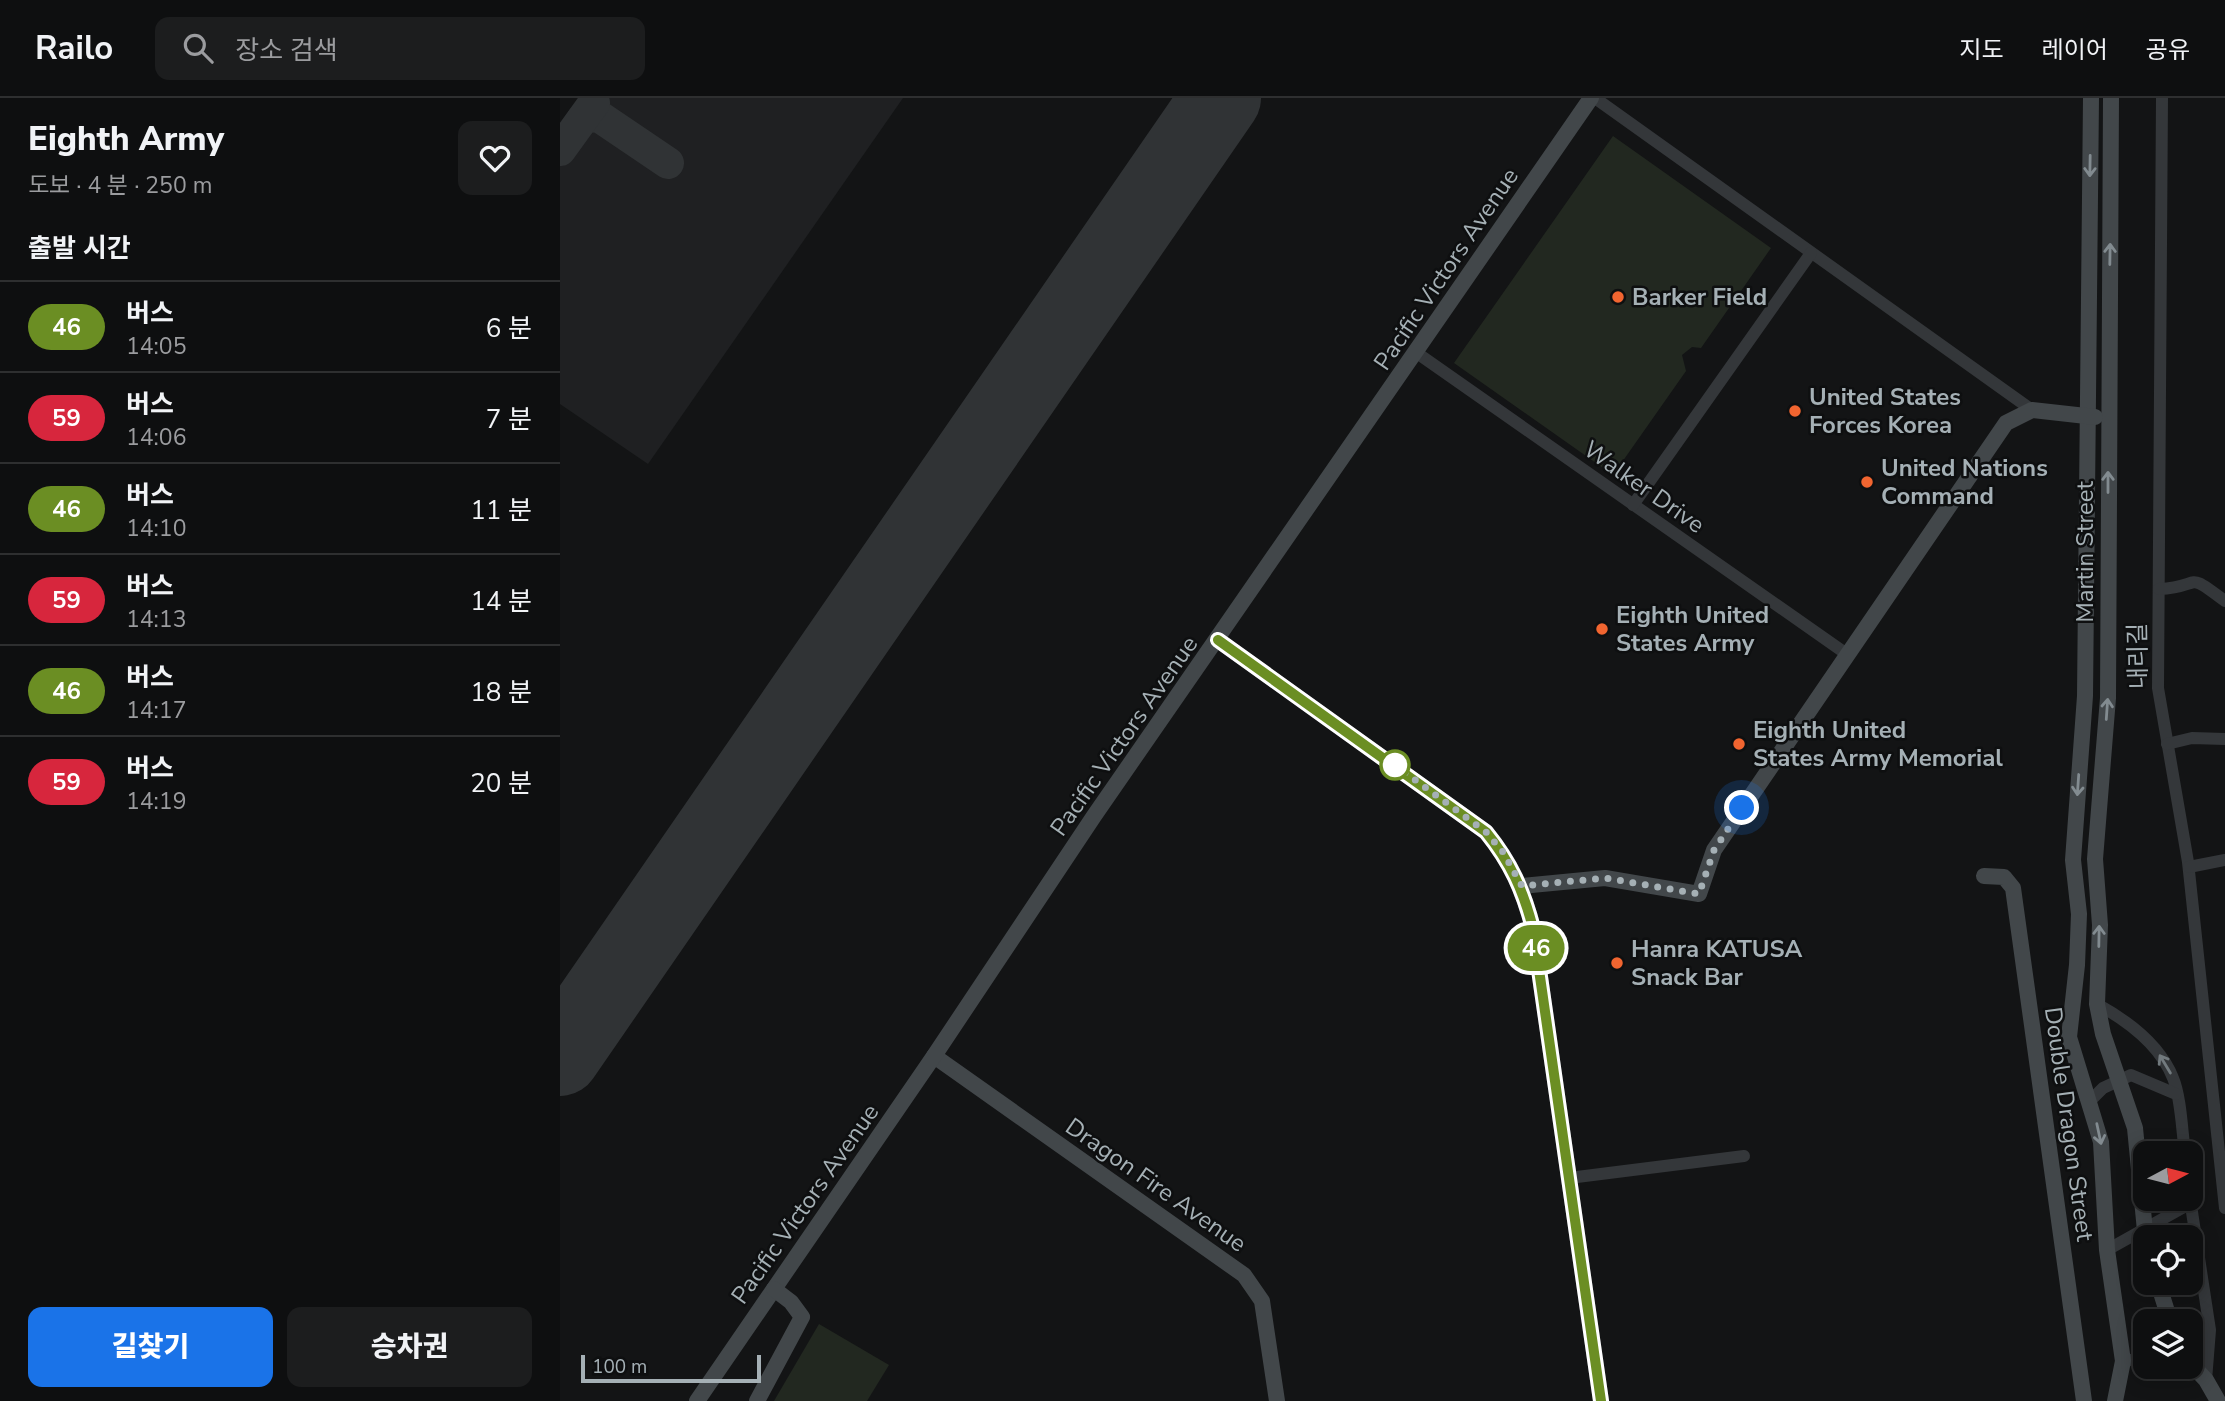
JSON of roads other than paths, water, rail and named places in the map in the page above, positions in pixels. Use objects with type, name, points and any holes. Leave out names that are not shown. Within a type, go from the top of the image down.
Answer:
[{"type":"main road","name":"Pacific Victors Avenue","points":[[697,1401],[934,1056],[1094,816],[1593,98]]},
{"type":"main road","name":"Martin Street","points":[[2091,98],[2085,696],[2073,860],[2079,914],[2077,965],[2071,997],[2069,1037],[2091,1100],[2101,1142],[2106,1250],[2123,1361]]},
{"type":"main road","name":"Martin Street","points":[[2111,98],[2108,698],[2095,859],[2100,925],[2097,1004],[2103,1034],[2134,1128],[2143,1225]]},
{"type":"main road","points":[[1522,886],[1605,878],[1699,894],[1714,850],[2006,423],[2032,410],[2108,419]]},
{"type":"main road","points":[[1218,640],[1486,832],[1503,852],[1522,886],[1533,928],[1601,1401]]},
{"type":"main road","name":"Double Dragon Street","points":[[1984,876],[2004,877],[2013,888],[2084,1401]]},
{"type":"main road","name":"Dragon Fire Avenue","points":[[934,1056],[1244,1275],[1262,1301],[1277,1401]]},
{"type":"main road","points":[[757,1401],[802,1317],[791,1303],[774,1289]]},
{"type":"main road","points":[[2115,1401],[2123,1361]]},
{"type":"main road","points":[[2203,1377],[2218,1401]]},
{"type":"street","points":[[1593,98],[2032,410]]},
{"type":"street","name":"내리길","points":[[2161,98],[2158,688],[2189,867],[2222,1158],[2225,1208]]},
{"type":"street","points":[[1633,505],[1811,253]]},
{"type":"street","name":"Walker Drive","points":[[1417,353],[1847,655]]},
{"type":"street","points":[[2159,589],[2177,588],[2191,580],[2199,580],[2225,601]]},
{"type":"street","points":[[2167,744],[2192,738],[2225,739]]},
{"type":"street","points":[[2189,867],[2225,860]]},
{"type":"street","points":[[2097,1004],[2116,1014],[2154,1045],[2174,1080],[2183,1141]]},
{"type":"street","points":[[2091,1100],[2103,1088],[2131,1075],[2176,1094]]},
{"type":"street","points":[[1569,1178],[1744,1156]]},
{"type":"street","points":[[2158,1225],[2176,1211]]},
{"type":"street","points":[[2192,1211],[2210,1330],[2206,1380]]},
{"type":"street","points":[[2106,1250],[2133,1240]]},
{"type":"street","points":[[2123,1361],[2133,1360]]},
{"type":"place","name":"Barker Field","points":[[1618,297]]},
{"type":"place","name":"United States Forces Korea","points":[[1795,411]]},
{"type":"place","name":"United Nations Command","points":[[1867,482]]},
{"type":"place","name":"Eighth United States Army","points":[[1602,629]]},
{"type":"place","name":"Eighth United States Army Memorial","points":[[1739,744]]},
{"type":"place","name":"Hanra KATUSA Snack Bar","points":[[1617,963]]}]
